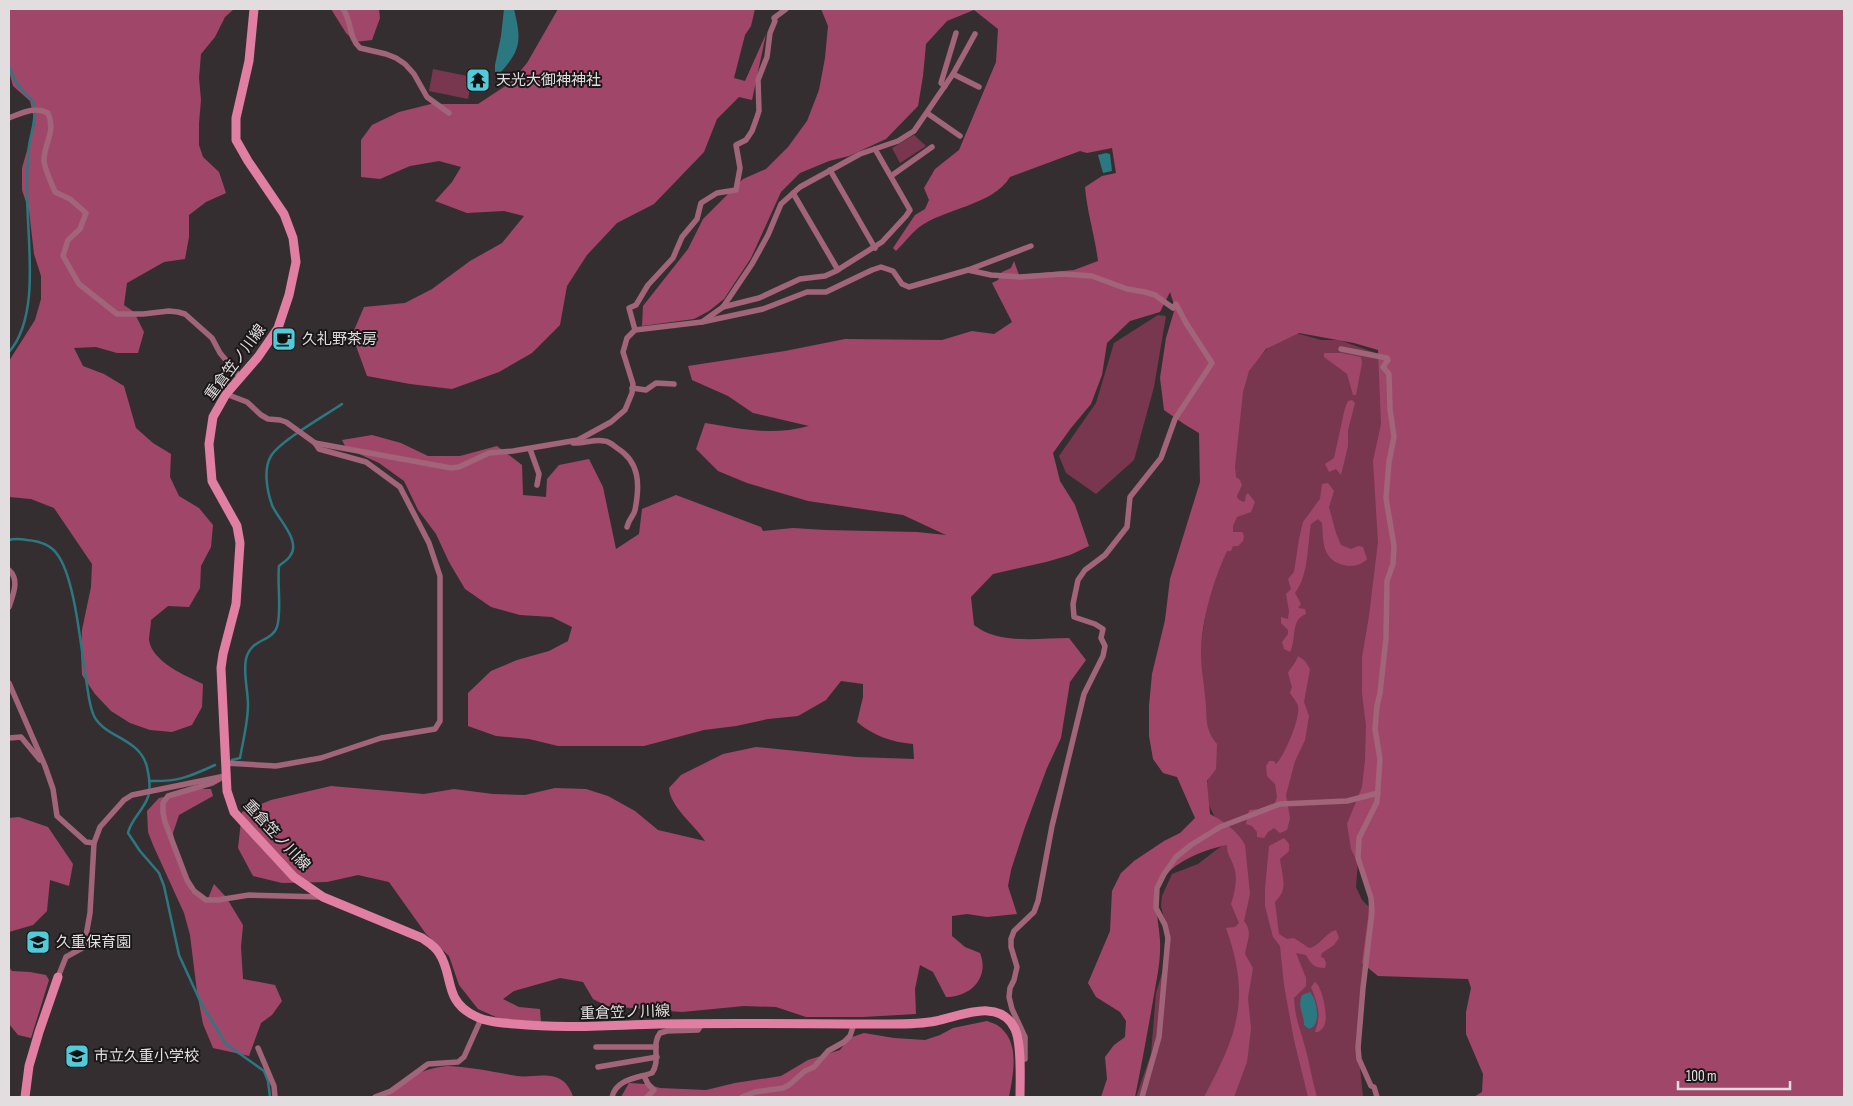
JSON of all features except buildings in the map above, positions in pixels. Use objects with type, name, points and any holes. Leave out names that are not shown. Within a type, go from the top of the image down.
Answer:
[{"type":"main road","name":"重倉笠ノ川線","points":[[254,9],[249,60],[236,118],[236,140],[284,214],[294,238],[296,262],[289,295],[278,328],[226,394],[213,417],[209,444],[212,481],[240,534],[236,604],[221,668],[225,776],[227,791],[234,812],[294,877],[323,897],[422,938],[438,950],[443,958],[449,985],[455,999],[468,1012],[481,1019],[550,1027],[922,1023],[993,1010],[1005,1016],[1016,1030],[1020,1059],[1020,1097]]},
{"type":"main road","points":[[25,1097],[29,1066],[58,977]]},
{"type":"street","points":[[343,9],[350,21],[352,38],[360,48],[396,58],[405,64],[414,74],[427,97],[449,113]]},
{"type":"street","points":[[635,330],[629,308],[636,305],[652,280],[672,258],[685,232],[697,219],[701,203],[715,194],[736,190],[740,168],[736,145],[746,140],[752,131],[758,111],[758,80],[767,57],[774,18],[786,9]]},
{"type":"street","points":[[945,86],[941,83],[956,33]]},
{"type":"street","points":[[723,308],[752,264],[768,235],[781,204],[800,187],[830,170],[860,154],[898,141],[914,130],[954,74],[975,34]]},
{"type":"street","points":[[954,74],[979,87]]},
{"type":"street","points":[[9,118],[28,110],[41,110],[48,113],[51,121],[50,139],[43,160],[55,192],[70,199],[86,213],[80,229],[68,240],[63,256],[79,284],[117,314],[170,311],[185,314],[212,338],[220,352],[240,377]]},
{"type":"street","points":[[927,113],[960,136]]},
{"type":"street","points":[[891,176],[932,147]]},
{"type":"street","points":[[702,322],[723,308],[759,298],[800,279],[825,276],[875,248],[910,210],[875,149]]},
{"type":"street","points":[[830,170],[875,248]]},
{"type":"street","points":[[793,193],[838,270]]},
{"type":"street","points":[[226,394],[247,402],[268,419],[280,420],[291,426],[315,443],[451,468],[459,467],[489,454],[578,440],[620,415],[625,410],[633,384],[623,352],[628,338],[635,330],[702,322],[762,309],[807,292],[826,292],[881,267],[893,272],[902,284],[909,287],[968,270],[1031,246]]},
{"type":"street","points":[[968,270],[991,275],[1020,277],[1063,274],[1092,276],[1127,289],[1155,295],[1173,308],[1176,304],[1212,363],[1175,419],[1161,458],[1130,496],[1127,526],[1105,555],[1085,570],[1076,586],[1073,604],[1074,617],[1095,624],[1103,629],[1101,638],[1105,646],[1103,656],[1084,694],[1052,826],[1038,901],[1034,912],[1014,931],[1011,939],[1011,947],[1017,968],[1009,997],[1025,1037],[1025,1059],[1020,1059]]},
{"type":"street","points":[[1341,350],[1387,358],[1388,360],[1383,367],[1389,374],[1390,409],[1394,436],[1389,462],[1386,498],[1394,546],[1393,564],[1387,581],[1386,638],[1375,729],[1380,759],[1378,793],[1377,802],[1359,838],[1358,858],[1370,898],[1372,912],[1358,1048],[1359,1059],[1364,1073],[1371,1086],[1374,1087],[1377,1097]]},
{"type":"street","points":[[632,388],[646,390],[656,383],[674,384]]},
{"type":"street","points":[[568,442],[579,443],[603,440],[626,453],[631,458],[636,469],[637,479],[635,511],[629,518],[627,527]]},
{"type":"street","points":[[225,763],[276,766],[321,758],[381,738],[435,729],[440,721],[440,576],[429,543],[400,487],[366,462],[319,449],[315,443]]},
{"type":"street","points":[[530,448],[539,474],[536,485]]},
{"type":"street","points":[[9,570],[14,575],[15,583],[9,607]]},
{"type":"street","points":[[9,683],[45,766],[53,789],[57,816],[86,842],[94,842]]},
{"type":"street","points":[[9,738],[21,737],[45,766]]},
{"type":"street","points":[[58,977],[66,957],[84,947],[90,913],[94,842],[100,827],[124,800],[132,795],[225,776]]},
{"type":"street","points":[[225,776],[212,783],[168,796],[163,802],[165,822],[187,880],[194,891],[206,900],[249,895],[323,897]]},
{"type":"street","points":[[1142,1097],[1159,1037],[1168,938],[1165,925],[1156,908],[1157,888],[1176,857],[1220,827],[1280,804],[1347,801],[1378,793]]},
{"type":"street","points":[[375,1097],[392,1090],[428,1064],[458,1062],[464,1057],[481,1019]]},
{"type":"street","points":[[612,1097],[614,1090],[621,1083],[652,1073],[656,1069],[657,1037],[660,1033],[698,1030],[702,1024]]},
{"type":"street","points":[[742,1097],[788,1085],[805,1071],[814,1067],[828,1051],[844,1042],[850,1036],[854,1024]]},
{"type":"street","points":[[596,1047],[656,1047]]},
{"type":"street","points":[[258,1048],[274,1086],[275,1097]]},
{"type":"street","points":[[598,1067],[657,1057]]},
{"type":"street","points":[[644,1076],[654,1090],[647,1097]]},
{"type":"shaded area","points":[[9,9],[234,9],[225,17],[215,37],[201,54],[199,78],[201,100],[199,145],[203,157],[219,172],[226,193],[206,202],[189,215],[189,237],[185,259],[164,262],[127,283],[124,305],[134,312],[144,332],[138,353],[117,353],[96,347],[74,348],[83,366],[104,374],[124,386],[136,428],[153,443],[171,454],[170,477],[179,496],[199,508],[213,525],[211,547],[201,566],[200,588],[189,607],[168,606],[151,620],[149,640],[151,648],[156,655],[171,667],[203,684],[202,707],[192,725],[172,732],[150,730],[130,723],[111,711],[95,694],[82,675],[81,653],[82,630],[91,587],[92,564],[54,508],[31,499],[9,497],[9,361],[35,320],[41,299],[41,276],[34,254],[29,211],[22,190],[22,168],[35,123],[30,101],[13,86],[9,71]]},
{"type":"shaded area","points":[[331,9],[379,9],[380,18],[372,40],[355,42],[346,33]]},
{"type":"shaded area","points":[[558,9],[755,9],[751,26],[745,35],[734,78],[745,81],[766,34],[752,100],[739,97],[717,119],[704,152],[654,204],[617,223],[587,255],[567,286],[560,325],[532,353],[499,372],[452,389],[367,376],[352,335],[364,307],[405,303],[432,289],[470,261],[502,243],[524,216],[504,211],[467,213],[435,201],[452,182],[461,167],[439,161],[410,166],[380,179],[361,177],[361,140],[372,125],[399,112],[431,104],[478,104],[510,83],[527,63]]},
{"type":"shaded area","points":[[821,9],[1844,9],[1844,1097],[1474,1097],[1482,1092],[1483,1074],[1466,1034],[1466,1012],[1471,988],[1468,979],[1378,976],[1362,963],[1370,888],[1351,849],[1347,824],[1362,787],[1365,760],[1366,726],[1362,693],[1362,657],[1378,542],[1373,461],[1381,424],[1378,350],[1354,343],[1299,333],[1266,349],[1249,371],[1243,392],[1235,467],[1236,477],[1242,485],[1237,496],[1238,499],[1243,502],[1245,501],[1248,493],[1255,502],[1251,512],[1237,517],[1233,526],[1233,532],[1242,532],[1244,536],[1243,541],[1238,546],[1233,546],[1231,551],[1227,551],[1222,563],[1209,602],[1202,642],[1201,660],[1207,722],[1217,744],[1216,769],[1207,781],[1210,814],[1225,823],[1245,845],[1250,894],[1244,921],[1249,933],[1245,954],[1253,968],[1248,998],[1251,1029],[1247,1062],[1234,1097],[1204,1097],[1216,1075],[1232,1034],[1239,996],[1234,953],[1226,928],[1235,927],[1239,923],[1231,904],[1236,876],[1227,845],[1192,856],[1169,872],[1160,885],[1157,901],[1160,941],[1159,962],[1135,1097],[1101,1097],[1107,1079],[1105,1057],[1114,1045],[1125,1037],[1126,1021],[1120,1012],[1096,997],[1088,983],[1110,931],[1112,891],[1121,873],[1134,861],[1180,833],[1195,818],[1177,777],[1163,773],[1153,759],[1149,736],[1152,674],[1165,620],[1170,579],[1200,482],[1199,433],[1164,410],[1160,378],[1166,338],[1175,308],[1170,292],[1160,312],[1130,321],[1107,343],[1102,375],[1091,404],[1053,453],[1060,481],[1075,505],[1089,546],[1070,555],[1046,562],[993,574],[971,597],[974,625],[984,631],[1007,638],[1069,638],[1086,660],[1070,682],[1061,738],[1047,768],[1011,870],[1008,886],[1017,914],[987,917],[967,914],[952,916],[952,936],[965,947],[980,953],[982,970],[980,978],[970,990],[963,994],[946,997],[933,972],[920,965],[915,989],[916,1014],[863,1017],[806,1017],[776,1007],[744,1006],[682,1012],[607,1006],[593,999],[583,982],[560,978],[514,991],[503,999],[519,1007],[540,1009],[541,1022],[507,1022],[478,1009],[459,985],[449,956],[426,934],[389,882],[358,875],[327,882],[282,883],[253,876],[238,848],[242,812],[271,800],[331,786],[424,794],[454,789],[493,794],[525,795],[555,788],[586,789],[608,796],[635,811],[658,830],[705,841],[678,809],[670,795],[669,788],[681,775],[723,754],[756,747],[856,757],[914,759],[913,744],[883,738],[857,722],[863,697],[863,684],[841,681],[826,700],[798,716],[704,730],[644,746],[558,746],[529,739],[496,736],[468,726],[468,693],[491,671],[517,660],[549,651],[568,641],[572,627],[552,617],[520,615],[491,607],[465,589],[449,562],[436,534],[418,510],[404,481],[379,463],[346,448],[342,440],[372,435],[401,443],[428,456],[460,456],[497,446],[522,465],[523,495],[546,497],[547,479],[559,465],[589,459],[603,487],[616,549],[639,534],[642,509],[676,495],[761,527],[763,531],[793,528],[917,532],[946,535],[903,515],[808,501],[747,483],[718,471],[696,449],[705,423],[770,431],[782,431],[809,426],[753,413],[728,396],[692,380],[688,366],[785,351],[845,339],[942,340],[972,331],[994,334],[1012,322],[992,283],[998,280],[1002,272],[1011,268],[1014,261],[1019,275],[1074,270],[1098,261],[1085,187],[1102,176],[1116,173],[1112,148],[1087,153],[1080,151],[1010,177],[1002,187],[992,194],[980,201],[929,221],[918,228],[896,251],[893,248],[915,215],[925,209],[929,200],[924,188],[935,169],[959,150],[996,62],[998,29],[974,10],[947,21],[926,44],[918,106],[886,139],[849,156],[829,161],[800,173],[781,192],[751,258],[724,299],[709,311],[694,319],[642,326],[643,306],[688,249],[703,219],[743,179],[766,169],[788,147],[807,121],[819,90],[825,58],[828,26]]},
{"type":"shaded area","points":[[433,69],[472,77],[468,99],[429,91]]},
{"type":"shaded area","points":[[914,135],[926,146],[900,163],[892,148]]},
{"type":"shaded area","points":[[1158,315],[1166,316],[1154,387],[1134,460],[1096,494],[1066,473],[1059,456],[1096,403],[1114,343]]},
{"type":"shaded area","points":[[1296,333],[1321,340],[1339,340],[1381,355],[1385,514],[1356,887],[1362,900],[1371,909],[1361,1037],[1360,1068],[1363,1097],[1136,1097],[1151,1054],[1156,993],[1163,970],[1166,927],[1161,906],[1162,896],[1172,874],[1198,864],[1224,844],[1209,805],[1207,783],[1214,763],[1204,726],[1199,657],[1241,375],[1269,347]]},
{"type":"shaded area","points":[[1324,353],[1341,353],[1361,357],[1362,363],[1356,395],[1353,395],[1347,374],[1324,357]]},
{"type":"shaded area","points":[[1352,400],[1355,403],[1348,430],[1348,446],[1341,475],[1336,469],[1329,472],[1325,464],[1334,458],[1345,408],[1348,401]]},
{"type":"shaded area","points":[[1328,483],[1334,491],[1329,507],[1341,545],[1351,549],[1358,546],[1363,547],[1367,559],[1358,565],[1352,566],[1336,562],[1326,551],[1322,523],[1318,519],[1311,524],[1305,569],[1300,586],[1295,593],[1301,604],[1298,608],[1305,609],[1306,614],[1298,620],[1290,652],[1284,649],[1282,642],[1288,634],[1288,630],[1281,623],[1281,617],[1288,619],[1289,611],[1286,594],[1291,589],[1288,579],[1294,572],[1303,522],[1320,499],[1322,484]]},
{"type":"shaded area","points":[[1298,656],[1305,661],[1310,669],[1304,702],[1309,716],[1305,740],[1295,761],[1286,795],[1290,818],[1287,830],[1280,833],[1274,828],[1264,838],[1257,837],[1257,832],[1252,826],[1246,824],[1249,810],[1259,809],[1275,803],[1277,797],[1275,784],[1267,776],[1266,766],[1269,761],[1274,761],[1276,764],[1279,760],[1297,719],[1298,706],[1290,693],[1292,687],[1288,673]]},
{"type":"shaded area","points":[[197,789],[211,789],[213,796],[179,815],[173,833],[176,850],[191,892],[207,901],[214,884],[226,897],[243,925],[241,947],[243,979],[275,985],[282,1001],[272,1015],[261,1023],[249,1056],[213,1048],[203,1024],[190,935],[184,913],[148,832],[147,811],[159,798]]},
{"type":"shaded area","points":[[19,817],[48,827],[73,864],[69,886],[50,880],[47,911],[33,925],[9,932],[9,818]]},
{"type":"shaded area","points":[[1284,838],[1289,844],[1289,851],[1280,859],[1283,887],[1275,902],[1279,934],[1287,939],[1294,938],[1309,948],[1336,930],[1339,938],[1334,945],[1322,953],[1321,957],[1324,958],[1326,963],[1325,968],[1315,966],[1306,955],[1296,953],[1306,978],[1306,986],[1294,998],[1295,1012],[1317,1097],[1308,1097],[1294,1040],[1284,985],[1280,946],[1273,937],[1265,906],[1269,846]]},
{"type":"shaded area","points":[[9,967],[12,971],[46,975],[49,980],[31,1038],[18,1035],[9,1024]]},
{"type":"shaded area","points":[[1315,982],[1320,989],[1326,1014],[1324,1026],[1318,1032],[1315,1032],[1318,1022],[1318,1008],[1311,987]]},
{"type":"shaded area","points":[[987,1021],[1001,1028],[1011,1043],[1014,1061],[1009,1097],[621,1097],[629,1083],[645,1084],[660,1088],[706,1090],[735,1083],[781,1076],[808,1060],[840,1050],[849,1038],[864,1033],[894,1038],[925,1040],[953,1028]]},
{"type":"shaded area","points":[[448,1066],[517,1076],[552,1076],[565,1082],[573,1097],[378,1097],[394,1086],[420,1073]]},
{"type":"water","points":[[504,9],[514,9],[518,28],[518,43],[513,57],[508,64],[501,72],[495,72],[495,65]]},
{"type":"water","points":[[1110,154],[1112,171],[1103,173],[1098,155]]},
{"type":"water","points":[[1310,992],[1315,1000],[1317,1018],[1316,1023],[1309,1029],[1304,1025],[1300,1003],[1302,995]]},
{"type":"waterway","points":[[9,67],[18,85],[33,102],[35,109],[27,172],[29,294],[26,316],[19,335],[9,352]]},
{"type":"waterway","points":[[232,760],[240,758],[246,725],[248,705],[245,671],[246,659],[252,647],[271,635],[277,627],[279,613],[279,566],[289,557],[293,550],[291,537],[270,499],[267,487],[267,467],[271,456],[284,443],[342,404]]},
{"type":"waterway","points":[[9,540],[20,539],[44,544],[57,554],[63,565],[73,596],[92,712],[99,723],[106,729],[137,750],[143,757],[147,767],[150,786],[149,794],[128,833],[140,851],[159,873],[164,886],[179,955],[201,1003],[226,1044],[264,1071],[268,1081],[270,1097]]},
{"type":"waterway","points":[[149,781],[167,781],[183,778],[215,765]]},
{"type":"place","name":"天光大御神神社","points":[[478,80]]},
{"type":"place","name":"久礼野茶房","points":[[284,339]]},
{"type":"place","name":"久重保育園","points":[[38,942]]},
{"type":"place","name":"市立久重小学校","points":[[77,1056]]}]
